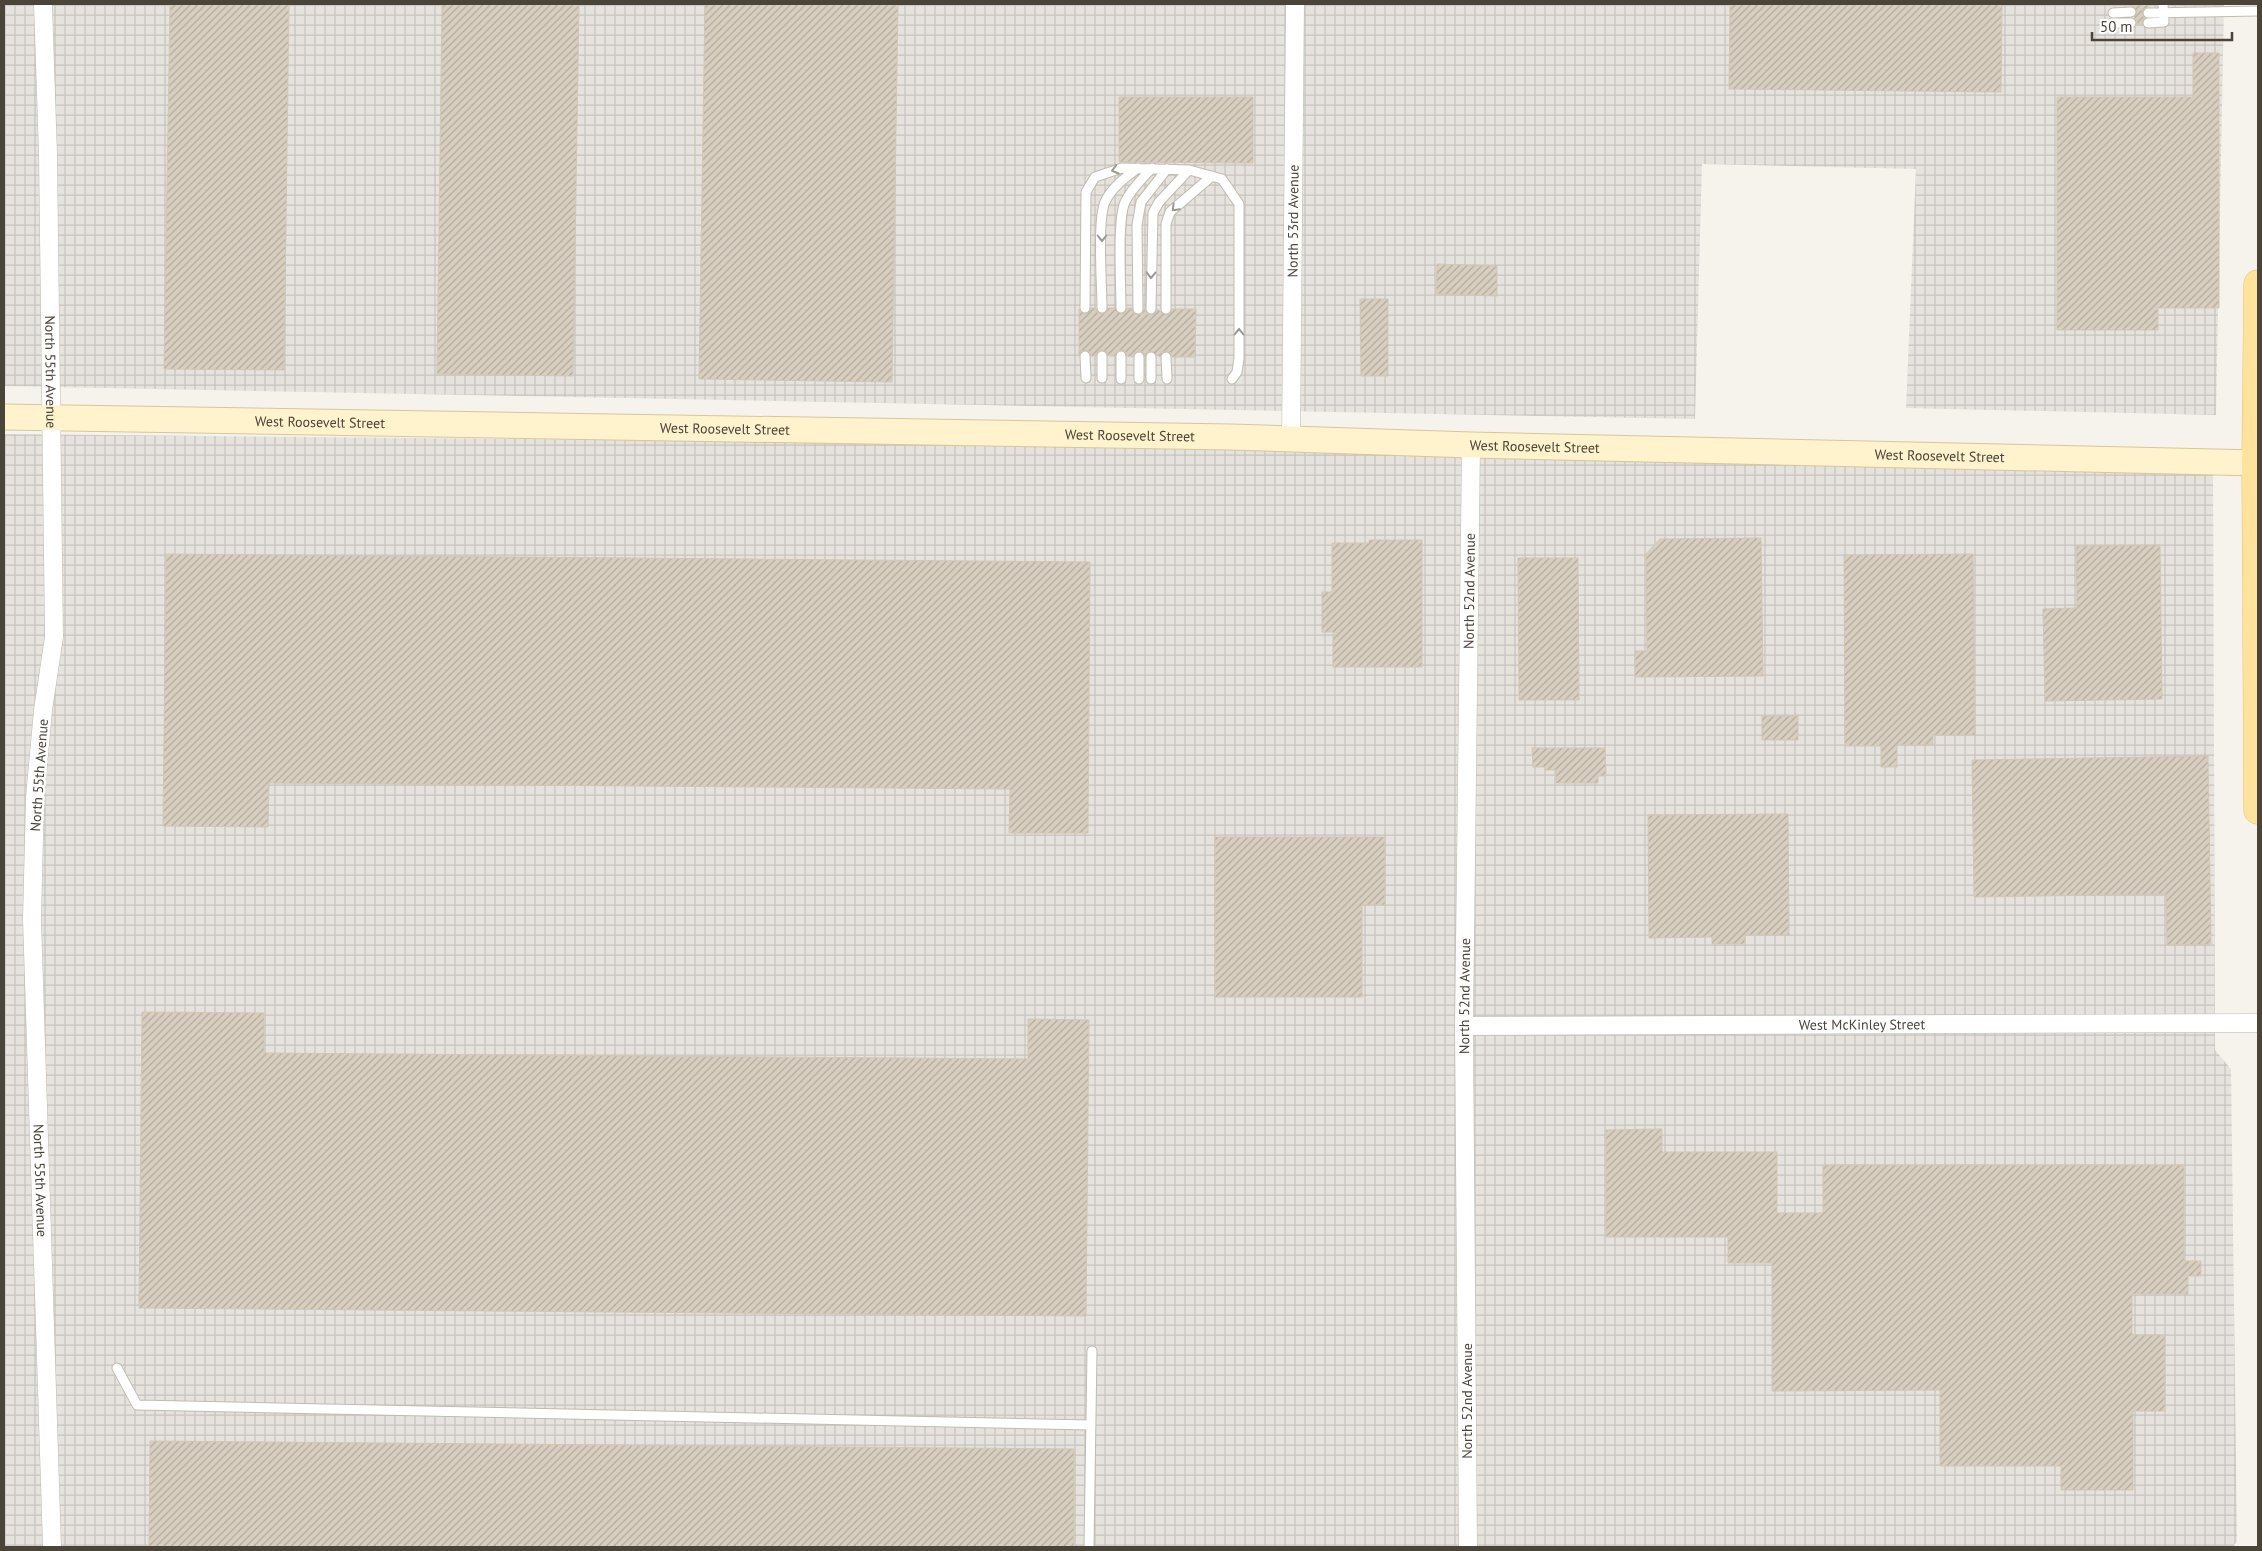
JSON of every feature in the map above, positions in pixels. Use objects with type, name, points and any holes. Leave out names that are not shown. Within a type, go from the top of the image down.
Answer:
[{"type":"main road","points":[[2258,284],[2258,810]]},
{"type":"street","name":"North 55th Avenue","points":[[43,4],[48,164],[54,637],[43,710],[35,798],[32,920],[52,1547]]},
{"type":"street","name":"North 53rd Avenue","points":[[1291,439],[1295,4]]},
{"type":"street","name":"West Roosevelt Street","points":[[4,417],[1291,439],[1471,446],[2257,462]]},
{"type":"street","name":"North 52nd Avenue","points":[[1468,1547],[1464,1026],[1471,446]]},
{"type":"street","name":"West McKinley Street","points":[[1464,1026],[2258,1023]]},
{"type":"lane","points":[[2148,23],[2164,22],[2163,8]]},
{"type":"lane","points":[[2148,13],[2163,8],[2258,11]]},
{"type":"lane","points":[[2113,13],[2132,12]]},
{"type":"lane","points":[[2112,23],[2132,23]]},
{"type":"lane","points":[[1085,308],[1086,192],[1095,177],[1122,168],[1152,168],[1189,170],[1222,179],[1239,204],[1239,358],[1237,372],[1232,379]]},
{"type":"lane","points":[[1102,308],[1102,219],[1105,202],[1118,184],[1138,168]]},
{"type":"lane","points":[[1121,308],[1121,220],[1124,204],[1152,168]]},
{"type":"lane","points":[[1138,308],[1137,225],[1142,202],[1167,169]]},
{"type":"lane","points":[[1151,309],[1153,213],[1159,202],[1189,170]]},
{"type":"lane","points":[[1166,309],[1166,224],[1170,212],[1212,176]]},
{"type":"lane","points":[[1085,356],[1086,378]]},
{"type":"lane","points":[[1102,356],[1102,378]]},
{"type":"lane","points":[[1121,356],[1121,379]]},
{"type":"lane","points":[[1139,357],[1139,379]]},
{"type":"lane","points":[[1151,357],[1151,379]]},
{"type":"lane","points":[[1166,357],[1167,379]]},
{"type":"lane","points":[[1090,1547],[1092,1351]]},
{"type":"lane","points":[[117,1368],[137,1405],[1091,1425]]},
{"type":"shaded area","points":[[4,4],[2224,4],[2216,415],[1906,408],[1916,169],[1702,164],[1695,419],[4,386]]},
{"type":"shaded area","points":[[4,434],[1134,445],[2213,461],[2215,1050],[2231,1069],[2237,1541],[2233,1547],[4,1547]]},
{"type":"building","points":[[170,4],[289,4],[284,370],[164,369]]},
{"type":"building","points":[[442,4],[579,4],[573,376],[437,374]]},
{"type":"building","points":[[705,4],[898,4],[892,382],[699,379]]},
{"type":"building","points":[[1730,4],[2002,4],[2001,92],[1729,89]]},
{"type":"building","points":[[2131,4],[2148,4],[2148,7],[2142,10],[2144,18],[2142,25],[2137,25],[2137,20],[2134,17],[2137,11]]},
{"type":"building","points":[[2193,53],[2219,53],[2219,308],[2158,308],[2158,330],[2057,330],[2057,97],[2193,97]]},
{"type":"building","points":[[1119,97],[1253,97],[1253,163],[1119,162]]},
{"type":"building","points":[[1437,264],[1497,266],[1497,296],[1436,294]]},
{"type":"building","points":[[1360,299],[1388,299],[1388,376],[1361,376]]},
{"type":"building","points":[[1091,308],[1096,308],[1097,312],[1102,314],[1106,313],[1108,308],[1115,308],[1121,314],[1125,313],[1127,308],[1132,308],[1133,313],[1138,315],[1142,314],[1144,309],[1147,314],[1156,313],[1157,309],[1166,315],[1170,314],[1172,309],[1196,309],[1195,357],[1172,357],[1171,353],[1166,351],[1162,352],[1160,357],[1151,351],[1147,352],[1145,356],[1143,352],[1139,351],[1133,357],[1127,356],[1126,352],[1121,350],[1117,351],[1115,356],[1108,356],[1107,352],[1102,350],[1098,351],[1096,356],[1091,356],[1090,352],[1085,350],[1081,351],[1079,356],[1079,309],[1085,314]]},
{"type":"building","points":[[1761,538],[1763,676],[1635,677],[1635,651],[1647,651],[1646,554],[1660,539]]},
{"type":"building","points":[[1369,540],[1422,540],[1422,667],[1333,667],[1333,632],[1322,632],[1322,592],[1332,592],[1332,543],[1369,543]]},
{"type":"building","points":[[2160,545],[2162,699],[2045,701],[2043,609],[2077,608],[2076,546]]},
{"type":"building","points":[[166,554],[1090,562],[1088,833],[1009,833],[1010,789],[269,783],[268,827],[163,826]]},
{"type":"building","points":[[1973,554],[1975,735],[1933,735],[1933,745],[1897,745],[1897,767],[1881,767],[1881,746],[1845,746],[1844,555]]},
{"type":"building","points":[[1518,558],[1578,558],[1579,700],[1519,700]]},
{"type":"building","points":[[1762,716],[1798,716],[1798,740],[1762,740]]},
{"type":"building","points":[[1532,748],[1605,748],[1606,776],[1598,776],[1598,783],[1556,783],[1556,770],[1545,770],[1545,767],[1533,767]]},
{"type":"building","points":[[2208,756],[2211,944],[2167,945],[2166,894],[1974,897],[1972,760]]},
{"type":"building","points":[[1788,814],[1789,935],[1745,935],[1745,944],[1712,944],[1712,937],[1649,938],[1648,815]]},
{"type":"building","points":[[1215,837],[1385,837],[1385,905],[1362,905],[1362,997],[1215,997]]},
{"type":"building","points":[[142,1012],[264,1013],[264,1053],[1028,1059],[1028,1019],[1089,1020],[1086,1316],[139,1308]]},
{"type":"building","points":[[1662,1129],[1662,1152],[1777,1152],[1777,1213],[1823,1213],[1823,1165],[2184,1165],[2184,1261],[2201,1261],[2201,1276],[2188,1276],[2188,1294],[2132,1294],[2132,1335],[2165,1335],[2165,1411],[2133,1411],[2133,1490],[2061,1490],[2061,1466],[1940,1466],[1940,1390],[1772,1391],[1772,1263],[1728,1263],[1728,1237],[1606,1237],[1606,1130]]},
{"type":"building","points":[[150,1441],[1074,1449],[1074,1547],[149,1547]]}]
